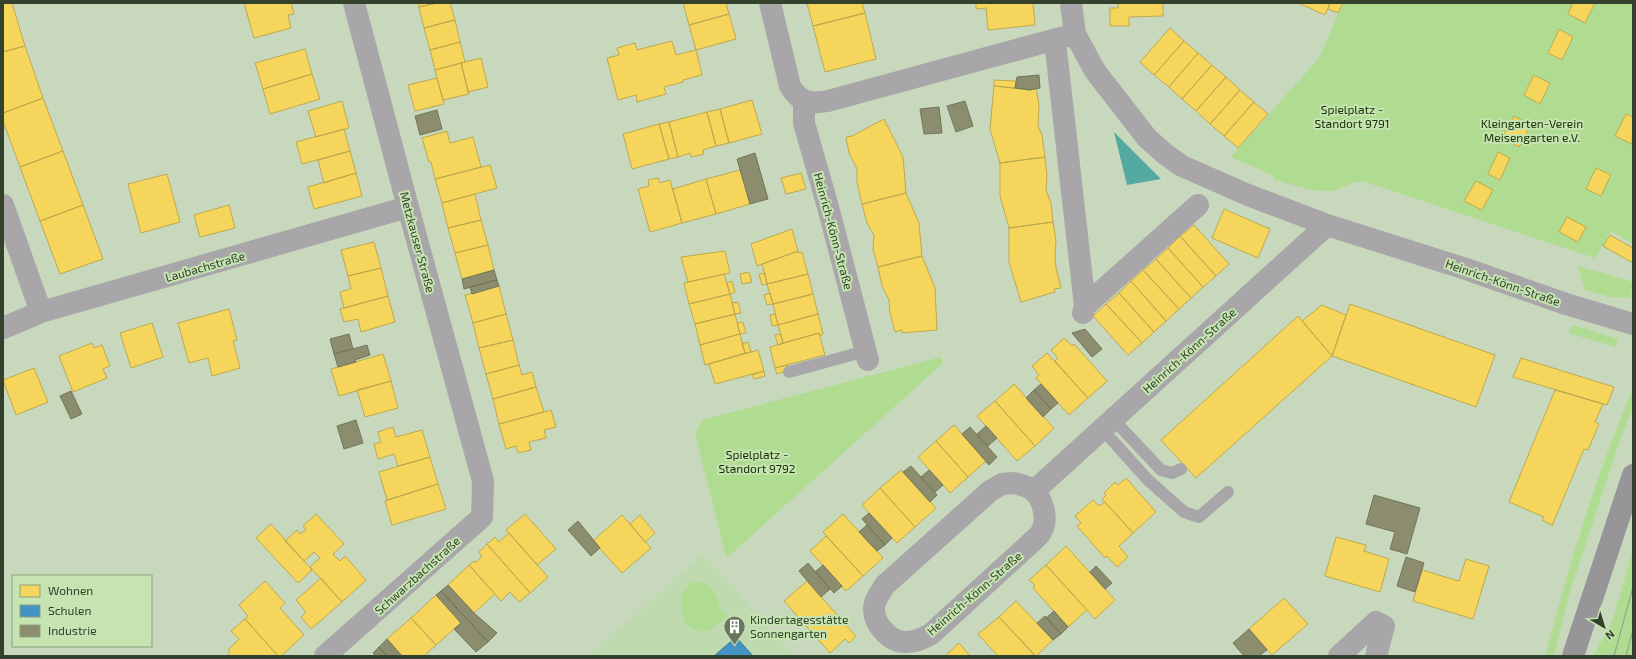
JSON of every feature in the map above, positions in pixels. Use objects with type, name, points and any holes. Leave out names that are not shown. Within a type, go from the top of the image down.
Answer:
[{"type":"main road","points":[[1573,656],[1627,504],[1633,475]]},
{"type":"street","name":"Metzkauser Straße","points":[[354,3],[483,481]]},
{"type":"street","points":[[770,3],[790,86],[795,94],[804,101],[814,103],[828,101],[1055,41],[1075,34]]},
{"type":"street","name":"Heinrich-Könn-Straße","points":[[1071,3],[1075,34],[1095,71],[1147,138],[1165,154],[1182,166],[1206,195],[1327,225],[1466,269],[1566,304],[1633,324]]},
{"type":"street","points":[[1055,41],[1084,310],[1206,195]]},
{"type":"street","name":"Heinrich-Könn-Straße","points":[[804,101],[804,123],[867,355]]},
{"type":"street","points":[[3,205],[41,312]]},
{"type":"street","name":"Laubachstraße","points":[[3,328],[41,312],[408,207]]},
{"type":"street","name":"Heinrich-Könn-Straße","points":[[1034,491],[1327,225]]},
{"type":"street","name":"Schwarzbachstraße","points":[[325,656],[482,517],[483,481]]},
{"type":"street","name":"Heinrich-Könn-Straße","points":[[1014,483],[1026,486],[1034,491],[1042,504],[1045,517],[1042,530],[1034,540],[931,634],[919,640],[906,642],[893,639],[882,630],[874,607],[877,597],[885,585],[990,491],[1002,484],[1014,483]]},
{"type":"street","points":[[1339,656],[1376,622],[1384,626],[1376,656]]},
{"type":"lane","points":[[789,372],[867,355]]},
{"type":"lane","points":[[1107,424],[1161,470],[1172,473],[1181,469]]},
{"type":"lane","points":[[1107,424],[1148,480],[1184,512],[1199,517],[1228,492]]},
{"type":"shaded area","points":[[703,554],[795,656],[588,656]]},
{"type":"green space","name":"Kleingarten-Verein Meisengarten e.V.","points":[[1343,3],[1633,3],[1633,244],[1611,231],[1595,258],[1365,182],[1351,183],[1331,191],[1318,191],[1275,180],[1274,176],[1231,157],[1319,58]]},
{"type":"green space","points":[[1578,266],[1633,282],[1630,298],[1610,297],[1585,290]]},
{"type":"green space","points":[[1573,325],[1618,339],[1616,347],[1568,333]]},
{"type":"green space","name":"Spielplatz - Standort 9792","points":[[941,357],[943,363],[728,557],[725,553],[695,434],[702,420]]},
{"type":"green space","points":[[1633,388],[1633,407],[1618,446],[1569,595],[1554,656],[1545,656],[1584,520],[1607,454]]},
{"type":"green space","points":[[1633,551],[1633,656],[1593,656],[1608,630],[1614,615]]},
{"type":"green space","points":[[699,581],[708,586],[714,592],[718,599],[720,609],[727,616],[717,625],[703,631],[698,631],[686,625],[681,607],[681,596],[689,584]]},
{"type":"water","points":[[1114,132],[1161,179],[1127,185]]},
{"type":"building: Wohnen","points":[[3,3],[12,3],[25,46],[3,52]]},
{"type":"building: Wohnen","points":[[244,3],[291,3],[294,14],[288,15],[291,28],[254,38]]},
{"type":"building: Wohnen","points":[[418,3],[437,3],[419,7]]},
{"type":"building: Wohnen","points":[[437,3],[450,3],[455,20],[424,28],[419,7]]},
{"type":"building: Wohnen","points":[[683,3],[726,3],[729,14],[689,25]]},
{"type":"building: Wohnen","points":[[807,3],[862,3],[865,13],[813,26]]},
{"type":"building: Wohnen","points":[[976,3],[1033,3],[1035,25],[988,30],[986,8],[976,9]]},
{"type":"building: Wohnen","points":[[1118,3],[1163,3],[1163,16],[1129,17],[1129,26],[1110,26],[1110,8],[1118,8]]},
{"type":"building: Wohnen","points":[[1298,3],[1330,3],[1325,15]]},
{"type":"building: Wohnen","points":[[1330,3],[1343,3],[1338,13],[1328,9]]},
{"type":"building: Wohnen","points":[[1573,3],[1595,3],[1585,23],[1568,14]]},
{"type":"building: Wohnen","points":[[865,13],[876,59],[825,72],[813,26]]},
{"type":"building: Wohnen","points":[[729,14],[736,39],[696,50],[689,25]]},
{"type":"building: Wohnen","points":[[455,20],[460,42],[430,50],[424,28]]},
{"type":"building: Wohnen","points":[[1170,28],[1184,41],[1154,75],[1140,62]]},
{"type":"building: Wohnen","points":[[1559,29],[1573,37],[1562,60],[1548,53]]},
{"type":"building: Wohnen","points":[[672,41],[676,55],[696,50],[702,75],[664,87],[666,94],[637,102],[636,95],[618,100],[607,58],[619,55],[617,48],[635,43],[637,50]]},
{"type":"building: Wohnen","points":[[1184,41],[1198,53],[1169,87],[1154,75]]},
{"type":"building: Wohnen","points":[[460,42],[465,62],[435,70],[430,50]]},
{"type":"building: Wohnen","points":[[25,46],[43,98],[3,113],[3,52]]},
{"type":"building: Wohnen","points":[[305,49],[312,74],[263,89],[255,63]]},
{"type":"building: Wohnen","points":[[1198,53],[1212,65],[1182,99],[1169,87]]},
{"type":"building: Wohnen","points":[[481,58],[488,87],[468,92],[461,63]]},
{"type":"building: Wohnen","points":[[461,63],[469,94],[443,100],[435,70]]},
{"type":"building: Wohnen","points":[[1212,65],[1226,77],[1196,111],[1182,99]]},
{"type":"building: Wohnen","points":[[312,74],[320,99],[270,114],[263,89]]},
{"type":"building: Wohnen","points":[[1534,75],[1550,83],[1540,104],[1524,95]]},
{"type":"building: Wohnen","points":[[1226,77],[1240,90],[1210,124],[1196,111]]},
{"type":"building: Wohnen","points":[[437,78],[444,104],[415,111],[408,85]]},
{"type":"building: Wohnen","points":[[994,80],[1016,81],[1015,88],[994,86]]},
{"type":"building: Wohnen","points":[[994,86],[1030,90],[1036,88],[1039,105],[1038,126],[1042,135],[1045,157],[1000,163],[990,129]]},
{"type":"building: Wohnen","points":[[1240,90],[1254,102],[1224,136],[1210,124]]},
{"type":"building: Wohnen","points":[[43,98],[63,151],[20,167],[3,121],[3,113]]},
{"type":"building: Wohnen","points":[[752,100],[762,134],[729,143],[720,109]]},
{"type":"building: Wohnen","points":[[342,101],[349,128],[316,137],[308,111]]},
{"type":"building: Wohnen","points":[[1254,102],[1268,114],[1238,148],[1224,136]]},
{"type":"building: Wohnen","points":[[720,109],[729,143],[716,146],[707,112]]},
{"type":"building: Wohnen","points":[[707,112],[716,146],[703,150],[704,154],[691,157],[690,153],[678,157],[669,122]]},
{"type":"building: Wohnen","points":[[1626,114],[1633,117],[1632,144],[1615,136]]},
{"type":"building: Wohnen","points":[[1514,116],[1531,125],[1519,147],[1502,137]]},
{"type":"building: Wohnen","points":[[884,119],[903,157],[906,193],[862,204],[857,182],[857,169],[849,153],[846,137],[852,136]]},
{"type":"building: Wohnen","points":[[669,122],[678,157],[669,159],[659,124]]},
{"type":"building: Wohnen","points":[[659,124],[669,159],[632,169],[623,134]]},
{"type":"building: Wohnen","points":[[344,129],[350,151],[302,164],[296,142]]},
{"type":"building: Wohnen","points":[[447,131],[450,143],[473,137],[481,167],[435,179],[431,162],[429,162],[422,138]]},
{"type":"building: Wohnen","points":[[63,151],[83,205],[40,221],[20,167]]},
{"type":"building: Wohnen","points":[[350,151],[356,173],[324,183],[318,160]]},
{"type":"building: Wohnen","points":[[1498,152],[1510,158],[1500,180],[1488,174]]},
{"type":"building: Wohnen","points":[[1045,157],[1047,176],[1046,190],[1051,203],[1053,222],[1009,228],[1000,196],[1000,163]]},
{"type":"building: Wohnen","points":[[490,165],[497,188],[442,203],[435,179]]},
{"type":"building: Wohnen","points":[[1596,168],[1611,175],[1601,196],[1586,189]]},
{"type":"building: Wohnen","points":[[740,170],[750,204],[716,214],[706,179]]},
{"type":"building: Wohnen","points":[[356,173],[362,196],[314,209],[308,187]]},
{"type":"building: Wohnen","points":[[801,173],[806,189],[786,194],[781,178]]},
{"type":"building: Wohnen","points":[[167,174],[180,222],[141,233],[128,184]]},
{"type":"building: Wohnen","points":[[658,178],[660,183],[670,180],[682,223],[650,232],[638,189],[649,186],[648,180]]},
{"type":"building: Wohnen","points":[[706,179],[716,214],[682,223],[673,189]]},
{"type":"building: Wohnen","points":[[1476,181],[1493,190],[1482,210],[1464,201]]},
{"type":"building: Wohnen","points":[[906,193],[919,223],[922,256],[878,267],[873,249],[874,235],[867,223],[862,204]]},
{"type":"building: Wohnen","points":[[475,194],[481,220],[448,228],[442,203]]},
{"type":"building: Wohnen","points":[[83,205],[103,259],[60,274],[40,221]]},
{"type":"building: Wohnen","points":[[229,205],[235,228],[200,237],[194,215]]},
{"type":"building: Wohnen","points":[[1224,209],[1270,229],[1258,258],[1212,238]]},
{"type":"building: Wohnen","points":[[1567,217],[1586,227],[1578,242],[1559,232]]},
{"type":"building: Wohnen","points":[[481,220],[488,245],[455,253],[448,228]]},
{"type":"building: Wohnen","points":[[1053,222],[1056,241],[1056,268],[1061,288],[1054,289],[1055,292],[1021,302],[1009,262],[1009,228]]},
{"type":"building: Wohnen","points":[[1194,225],[1229,264],[1216,276],[1180,236]]},
{"type":"building: Wohnen","points":[[792,229],[798,251],[757,266],[751,244]]},
{"type":"building: Wohnen","points":[[1610,235],[1633,248],[1633,259],[1631,262],[1603,246]]},
{"type":"building: Wohnen","points":[[1180,236],[1216,276],[1203,287],[1168,248]]},
{"type":"building: Wohnen","points":[[374,242],[381,268],[348,276],[341,250]]},
{"type":"building: Wohnen","points":[[488,245],[494,270],[462,279],[455,253]]},
{"type":"building: Wohnen","points":[[1168,248],[1203,287],[1191,298],[1156,259]]},
{"type":"building: Wohnen","points":[[725,251],[730,273],[688,282],[681,257]]},
{"type":"building: Wohnen","points":[[798,251],[798,253],[802,252],[808,274],[767,284],[762,264]]},
{"type":"building: Wohnen","points":[[922,256],[935,288],[937,330],[902,333],[902,330],[895,332],[890,313],[889,300],[882,286],[878,267]]},
{"type":"building: Wohnen","points":[[1156,259],[1191,298],[1179,309],[1143,270]]},
{"type":"building: Wohnen","points":[[381,268],[388,296],[344,308],[340,292],[351,289],[348,276]]},
{"type":"building: Wohnen","points":[[1143,270],[1179,309],[1166,321],[1131,281]]},
{"type":"building: Wohnen","points":[[749,272],[752,282],[742,284],[740,274]]},
{"type":"building: Wohnen","points":[[765,273],[767,284],[762,285],[759,274]]},
{"type":"building: Wohnen","points":[[724,274],[730,294],[689,304],[684,283]]},
{"type":"building: Wohnen","points":[[808,274],[813,294],[773,304],[767,284]]},
{"type":"building: Wohnen","points":[[732,281],[735,292],[730,294],[727,283]]},
{"type":"building: Wohnen","points":[[1131,281],[1166,321],[1154,332],[1119,293]]},
{"type":"building: Wohnen","points":[[499,286],[506,314],[473,323],[465,295]]},
{"type":"building: Wohnen","points":[[770,293],[773,304],[767,305],[764,295]]},
{"type":"building: Wohnen","points":[[1119,293],[1154,332],[1142,343],[1106,304]]},
{"type":"building: Wohnen","points":[[730,294],[735,314],[695,324],[689,304]]},
{"type":"building: Wohnen","points":[[813,294],[818,314],[778,325],[773,304]]},
{"type":"building: Wohnen","points":[[388,296],[395,322],[361,332],[358,319],[344,322],[340,309]]},
{"type":"building: Wohnen","points":[[738,302],[741,313],[735,314],[732,303]]},
{"type":"building: Wohnen","points":[[1106,304],[1142,343],[1128,355],[1093,316]]},
{"type":"building: Wohnen","points":[[1350,304],[1495,355],[1476,407],[1332,356]]},
{"type":"building: Wohnen","points":[[1322,305],[1346,315],[1332,356],[1302,321]]},
{"type":"building: Wohnen","points":[[229,309],[237,340],[233,341],[240,368],[212,376],[208,358],[189,363],[178,323]]},
{"type":"building: Wohnen","points":[[506,314],[513,340],[479,348],[473,323]]},
{"type":"building: Wohnen","points":[[735,314],[740,334],[700,345],[695,324]]},
{"type":"building: Wohnen","points":[[775,314],[778,325],[772,326],[770,315]]},
{"type":"building: Wohnen","points":[[818,314],[823,334],[820,336],[819,333],[783,343],[778,325]]},
{"type":"building: Wohnen","points":[[1298,316],[1332,356],[1196,478],[1161,440]]},
{"type":"building: Wohnen","points":[[743,322],[746,333],[740,334],[737,323]]},
{"type":"building: Wohnen","points":[[152,323],[163,357],[131,368],[120,333]]},
{"type":"building: Wohnen","points":[[819,333],[825,355],[775,368],[770,347]]},
{"type":"building: Wohnen","points":[[740,334],[745,353],[705,365],[700,345]]},
{"type":"building: Wohnen","points":[[781,334],[783,343],[778,345],[775,335]]},
{"type":"building: Wohnen","points":[[1064,338],[1072,346],[1074,344],[1107,381],[1088,398],[1055,361],[1058,358],[1051,350]]},
{"type":"building: Wohnen","points":[[513,340],[519,365],[486,374],[479,348]]},
{"type":"building: Wohnen","points":[[748,342],[751,352],[745,353],[742,344]]},
{"type":"building: Wohnen","points":[[92,343],[94,348],[102,345],[110,366],[103,369],[107,378],[73,392],[59,356]]},
{"type":"building: Wohnen","points":[[758,350],[764,371],[715,384],[709,364]]},
{"type":"building: Wohnen","points":[[1047,353],[1088,398],[1069,415],[1036,378],[1039,375],[1032,366]]},
{"type":"building: Wohnen","points":[[383,354],[391,381],[339,396],[331,369]]},
{"type":"building: Wohnen","points":[[1521,358],[1614,387],[1607,405],[1513,377]]},
{"type":"building: Wohnen","points":[[519,365],[522,375],[532,372],[536,387],[493,399],[486,374]]},
{"type":"building: Wohnen","points":[[787,365],[788,370],[777,374],[775,368]]},
{"type":"building: Wohnen","points":[[34,368],[48,402],[16,415],[3,380]]},
{"type":"building: Wohnen","points":[[764,371],[765,376],[754,379],[752,375]]},
{"type":"building: Wohnen","points":[[391,381],[398,408],[365,417],[357,390]]},
{"type":"building: Wohnen","points":[[1014,384],[1054,428],[1035,446],[995,401]]},
{"type":"building: Wohnen","points":[[536,387],[544,412],[499,424],[493,399]]},
{"type":"building: Wohnen","points":[[1555,390],[1603,404],[1595,422],[1599,424],[1588,450],[1584,449],[1552,526],[1542,520],[1544,517],[1509,502]]},
{"type":"building: Wohnen","points":[[995,401],[1035,446],[1017,461],[977,416]]},
{"type":"building: Wohnen","points":[[551,410],[556,427],[544,430],[546,438],[529,442],[531,450],[518,453],[516,446],[506,449],[499,424]]},
{"type":"building: Wohnen","points":[[954,425],[986,461],[968,477],[936,441]]},
{"type":"building: Wohnen","points":[[393,427],[396,437],[422,430],[430,457],[398,466],[394,454],[378,459],[374,444],[381,442],[378,432]]},
{"type":"building: Wohnen","points":[[936,441],[968,477],[950,493],[918,457]]},
{"type":"building: Wohnen","points":[[430,457],[438,484],[387,500],[379,472]]},
{"type":"building: Wohnen","points":[[901,470],[936,508],[915,527],[880,488]]},
{"type":"building: Wohnen","points":[[1126,478],[1156,512],[1133,533],[1102,499],[1106,495],[1104,493],[1115,482],[1118,485]]},
{"type":"building: Wohnen","points":[[438,484],[446,509],[392,525],[385,501]]},
{"type":"building: Wohnen","points":[[880,488],[915,527],[897,543],[862,505]]},
{"type":"building: Wohnen","points":[[1093,500],[1099,506],[1105,502],[1133,533],[1119,546],[1128,557],[1117,567],[1107,556],[1105,558],[1077,526],[1081,523],[1075,516]]},
{"type":"building: Wohnen","points":[[316,514],[344,544],[333,554],[340,561],[345,556],[366,580],[342,602],[310,567],[320,558],[314,552],[304,561],[285,541],[297,530],[300,534],[306,530],[303,526]]},
{"type":"building: Wohnen","points":[[525,514],[556,549],[537,565],[506,530]]},
{"type":"building: Wohnen","points":[[843,514],[883,558],[863,576],[823,532]]},
{"type":"building: Wohnen","points":[[622,515],[651,548],[622,573],[593,541]]},
{"type":"building: Wohnen","points":[[640,515],[655,533],[645,542],[630,524]]},
{"type":"building: Wohnen","points":[[271,524],[312,570],[298,583],[256,538]]},
{"type":"building: Wohnen","points":[[509,533],[548,577],[530,593],[487,544],[495,537],[499,542]]},
{"type":"building: Wohnen","points":[[826,536],[863,576],[846,591],[810,551]]},
{"type":"building: Wohnen","points":[[1336,537],[1366,545],[1364,551],[1389,559],[1380,592],[1325,576]]},
{"type":"building: Wohnen","points":[[487,544],[530,593],[519,602],[510,592],[501,601],[469,565],[474,561],[475,563],[482,556],[479,552]]},
{"type":"building: Wohnen","points":[[1066,546],[1115,600],[1095,619],[1046,565]]},
{"type":"building: Wohnen","points":[[1466,559],[1489,566],[1473,619],[1413,601],[1422,570],[1459,581]]},
{"type":"building: Wohnen","points":[[469,565],[495,594],[474,613],[448,585]]},
{"type":"building: Wohnen","points":[[1046,565],[1087,610],[1068,627],[1033,588],[1035,585],[1029,580]]},
{"type":"building: Wohnen","points":[[321,578],[342,602],[311,629],[301,617],[306,612],[296,600]]},
{"type":"building: Wohnen","points":[[265,581],[285,603],[280,608],[304,635],[281,656],[278,656],[245,619],[248,616],[239,605]]},
{"type":"building: Wohnen","points":[[807,581],[856,636],[849,643],[845,639],[830,653],[784,601]]},
{"type":"building: Wohnen","points":[[436,595],[461,623],[436,645],[411,618]]},
{"type":"building: Wohnen","points":[[1284,598],[1308,624],[1272,655],[1249,629]]},
{"type":"building: Wohnen","points":[[1016,601],[1053,640],[1036,656],[999,617]]},
{"type":"building: Wohnen","points":[[999,617],[1035,656],[998,656],[978,634]]},
{"type":"building: Wohnen","points":[[411,618],[436,645],[424,656],[402,656],[387,639]]},
{"type":"building: Wohnen","points":[[245,619],[278,656],[227,656],[230,652],[228,650],[239,639],[231,631]]},
{"type":"building: Wohnen","points":[[959,643],[970,656],[945,656]]},
{"type":"building: Schulen","name":"Kindertagesstätte Sonnengarten","points":[[736,637],[753,656],[714,656]]},
{"type":"building: Industrie","points":[[1039,75],[1040,88],[1030,90],[1015,88],[1017,77]]},
{"type":"building: Industrie","points":[[965,101],[973,126],[956,132],[947,106]]},
{"type":"building: Industrie","points":[[939,107],[942,133],[924,134],[920,109]]},
{"type":"building: Industrie","points":[[437,110],[442,129],[420,135],[415,116]]},
{"type":"building: Industrie","points":[[755,153],[768,199],[750,204],[737,159]]},
{"type":"building: Industrie","points":[[494,270],[497,280],[464,289],[462,279]]},
{"type":"building: Industrie","points":[[497,280],[499,286],[472,294],[470,287]]},
{"type":"building: Industrie","points":[[1085,329],[1102,349],[1092,357],[1072,333]]},
{"type":"building: Industrie","points":[[349,334],[353,349],[334,354],[330,339]]},
{"type":"building: Industrie","points":[[367,345],[370,355],[355,360],[356,362],[338,367],[334,354]]},
{"type":"building: Industrie","points":[[1041,384],[1058,403],[1051,409],[1034,390]]},
{"type":"building: Industrie","points":[[1034,390],[1051,409],[1043,417],[1026,398]]},
{"type":"building: Industrie","points":[[71,391],[82,414],[71,419],[60,396]]},
{"type":"building: Industrie","points":[[356,420],[363,443],[344,449],[337,426]]},
{"type":"building: Industrie","points":[[986,426],[997,438],[988,446],[977,434]]},
{"type":"building: Industrie","points":[[970,427],[997,457],[989,465],[962,434]]},
{"type":"building: Industrie","points":[[911,466],[937,495],[930,502],[903,472]]},
{"type":"building: Industrie","points":[[929,470],[943,485],[935,492],[921,477]]},
{"type":"building: Industrie","points":[[1374,495],[1420,508],[1407,554],[1390,549],[1395,532],[1366,524]]},
{"type":"building: Industrie","points":[[869,513],[892,538],[885,545],[862,519]]},
{"type":"building: Industrie","points":[[578,521],[600,548],[591,556],[568,530]]},
{"type":"building: Industrie","points":[[867,525],[885,545],[877,551],[859,532]]},
{"type":"building: Industrie","points":[[1406,557],[1424,563],[1415,592],[1397,586]]},
{"type":"building: Industrie","points":[[808,563],[830,589],[821,597],[799,571]]},
{"type":"building: Industrie","points":[[823,565],[842,586],[834,593],[815,572]]},
{"type":"building: Industrie","points":[[1096,566],[1112,583],[1105,589],[1090,572]]},
{"type":"building: Industrie","points":[[448,585],[474,613],[497,633],[488,642],[441,591]]},
{"type":"building: Industrie","points":[[441,591],[488,642],[476,652],[454,629],[461,623],[436,595]]},
{"type":"building: Industrie","points":[[1054,611],[1068,627],[1061,634],[1046,618]]},
{"type":"building: Industrie","points":[[1045,616],[1061,634],[1053,640],[1037,623]]},
{"type":"building: Industrie","points":[[1249,629],[1267,650],[1259,656],[1244,656],[1233,643]]},
{"type":"building: Industrie","points":[[387,639],[402,656],[387,656],[379,647]]},
{"type":"building: Industrie","points":[[379,647],[387,656],[376,656],[373,653]]},
{"type":"tram line","points":[[1614,656],[1633,587]]},
{"type":"tram line","points":[[1626,656],[1633,630]]},
{"type":"place","name":"Kindertagesstätte Sonnengarten","points":[[735,646]]},
{"type":"park label","name":"Spielplatz - Standort 9791","points":[[1352,116]]}]
